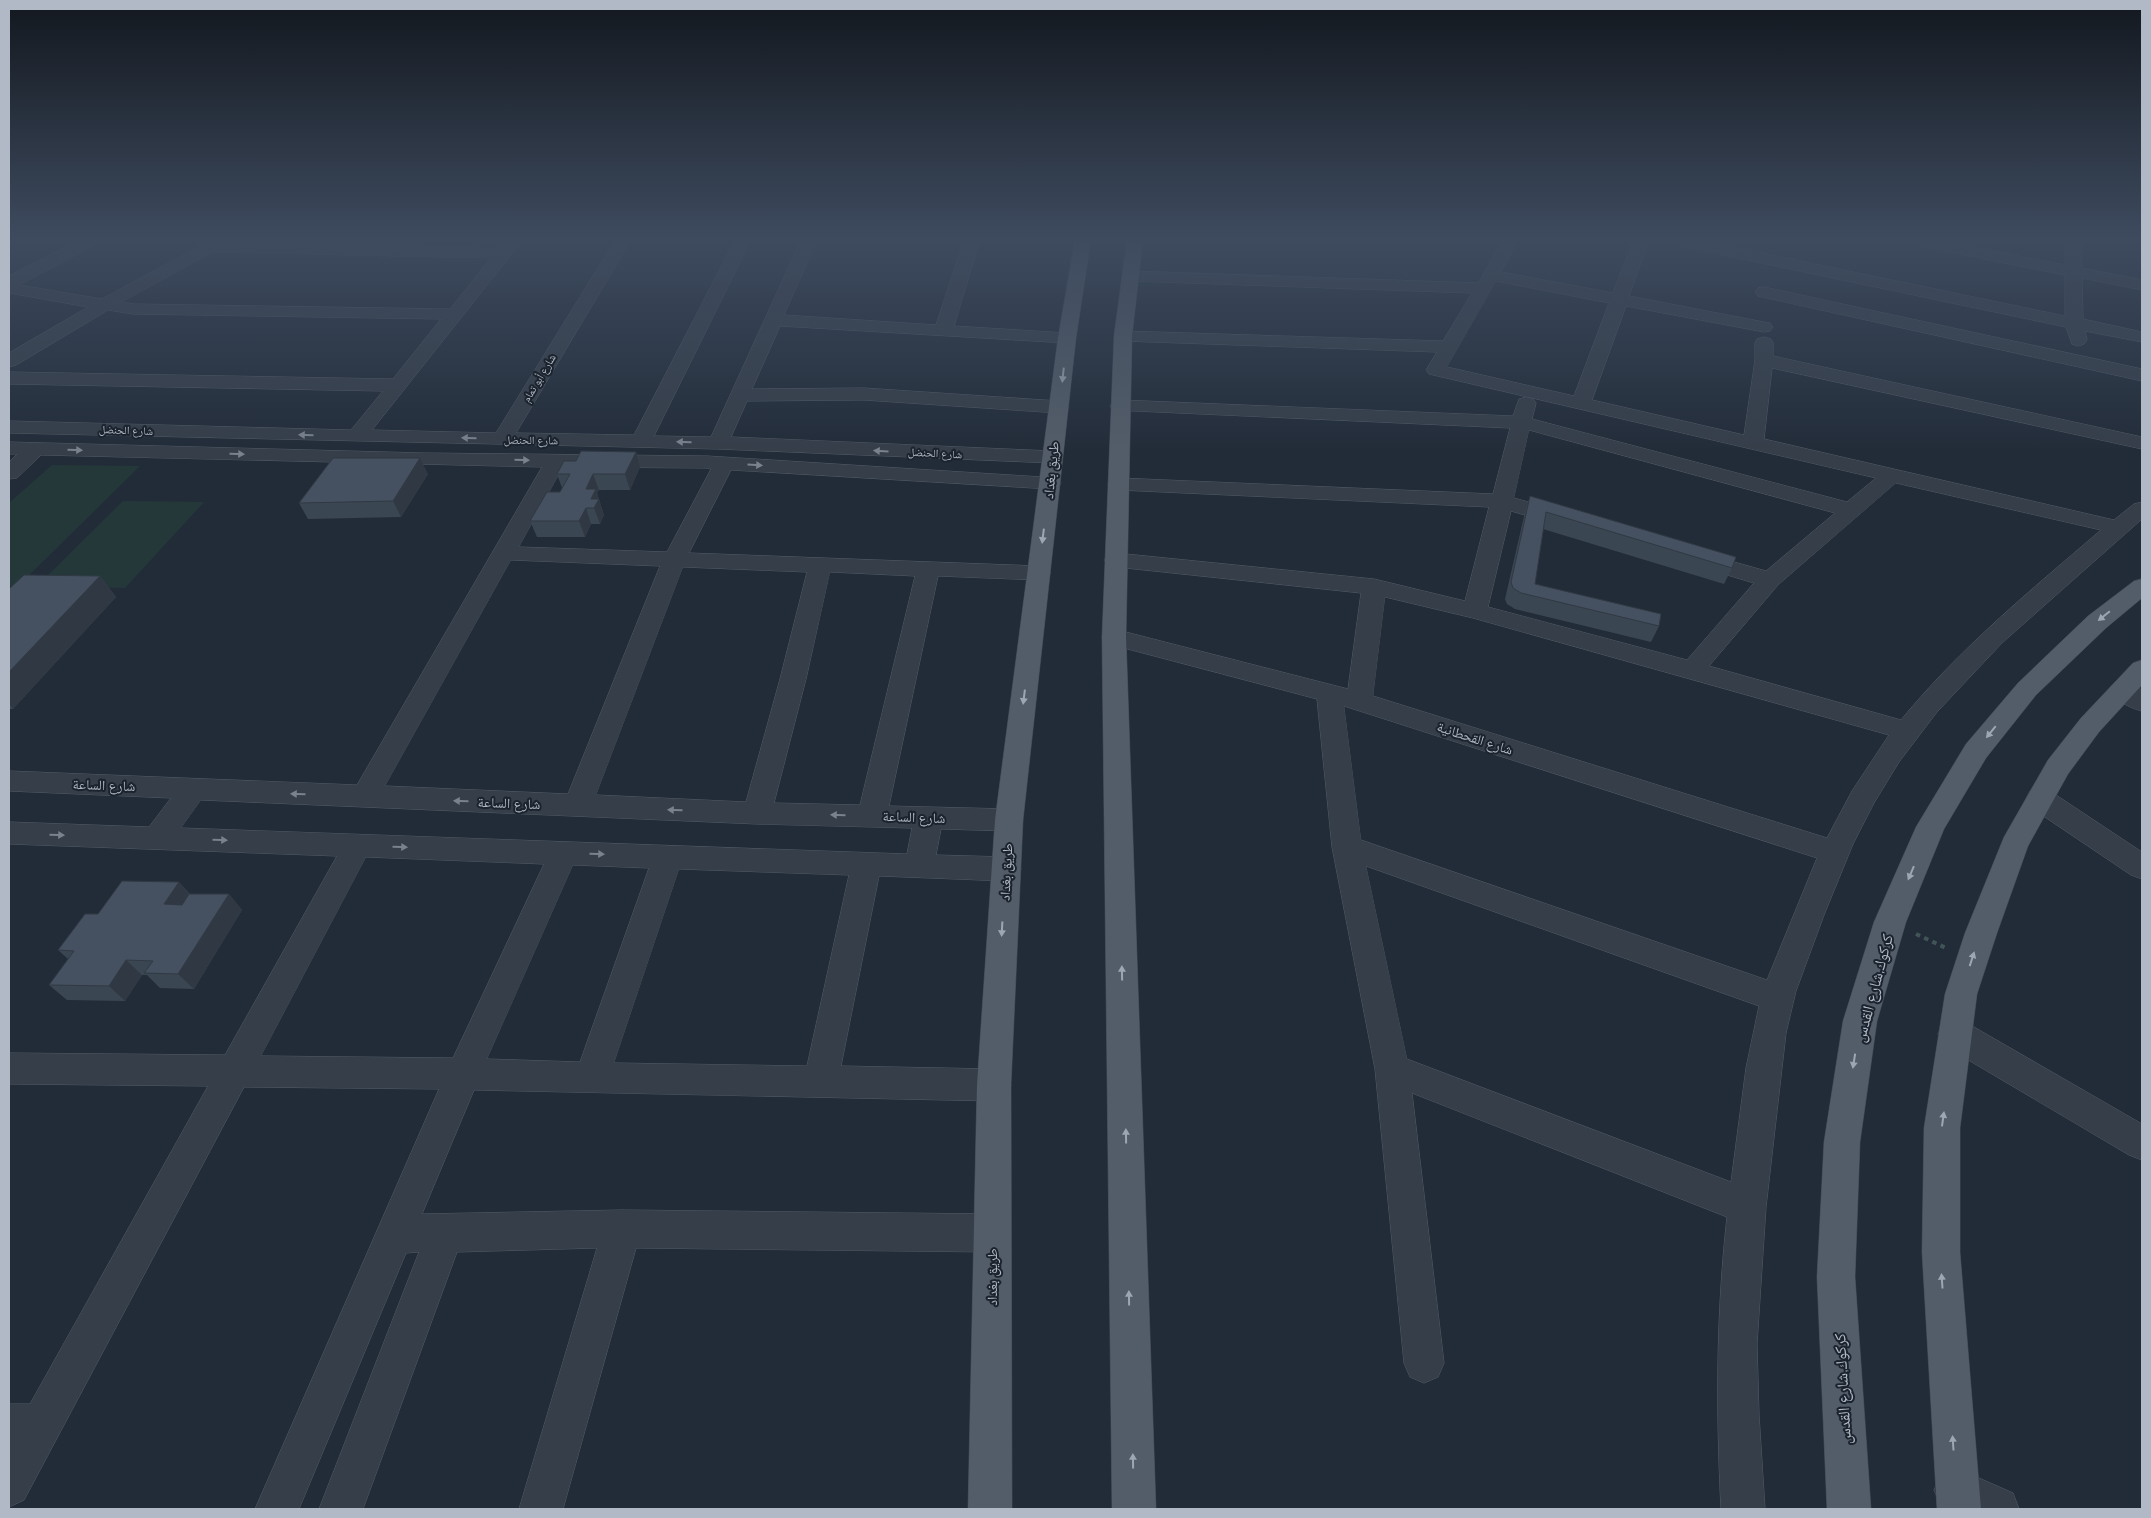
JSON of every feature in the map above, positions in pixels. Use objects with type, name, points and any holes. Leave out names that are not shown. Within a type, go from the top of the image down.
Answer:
[{"type":"main road","name":"طريق بغداد","points":[[990,1509],[994,1085],[1009,820],[1071,311]]},
{"type":"main road","points":[[1126,311],[1123,336],[1120,406],[1114,637],[1134,1509]]},
{"type":"main road","name":"كركوك,شارع القدس","points":[[1849,1509],[1836,1277],[1842,1142],[1860,1021],[1890,922],[1930,828],[1976,751],[2027,689],[2097,622],[2142,586]]},
{"type":"main road","points":[[1958,1499],[1940,1252],[1942,1128],[1961,994],[2014,845],[2058,766],[2090,725],[2136,687]]},
{"type":"street","points":[[9,361],[94,311]]},
{"type":"street","points":[[251,311],[454,314]]},
{"type":"street","points":[[357,436],[457,311]]},
{"type":"street","name":"شارع أبو تمام","points":[[502,439],[581,311]]},
{"type":"street","points":[[642,442],[708,311]]},
{"type":"street","points":[[578,806],[674,560],[721,453],[740,395],[777,311]]},
{"type":"street","points":[[943,331],[949,311]]},
{"type":"street","points":[[1471,311],[1436,370],[2117,527]]},
{"type":"street","points":[[1581,404],[1615,311]]},
{"type":"street","points":[[1680,311],[1764,327]]},
{"type":"street","points":[[1753,444],[1764,360],[1764,311]]},
{"type":"street","points":[[1849,311],[2142,375]]},
{"type":"street","points":[[2020,311],[2142,337]]},
{"type":"street","points":[[2074,311],[2074,322],[2085,363]]},
{"type":"street","points":[[773,320],[1067,338]]},
{"type":"street","points":[[1123,336],[1450,347]]},
{"type":"street","points":[[1764,360],[2142,443]]},
{"type":"street","points":[[9,378],[398,385]]},
{"type":"street","points":[[1475,611],[1528,392]]},
{"type":"street","points":[[740,395],[864,394],[1059,407]]},
{"type":"street","points":[[1120,406],[1521,422],[1851,510]]},
{"type":"street","name":"شارع الحنضل","points":[[9,427],[642,442],[721,453],[997,479],[1051,470]]},
{"type":"street","points":[[423,459],[441,438]]},
{"type":"street","name":"شارع الحنضل","points":[[9,448],[423,459],[556,460],[721,453],[1006,456],[1051,470]]},
{"type":"street","points":[[9,473],[36,449]]},
{"type":"street","points":[[997,479],[1015,472],[1016,464],[1006,456]]},
{"type":"street","points":[[365,796],[556,460]]},
{"type":"street","points":[[1692,670],[1770,580],[1891,476]]},
{"type":"street","points":[[1118,484],[1501,501],[1585,526]]},
{"type":"street","points":[[1743,1509],[1738,1407],[1738,1323],[1746,1206],[1761,1086],[1777,998],[1833,852],[1870,786],[1907,731],[1955,674],[2117,527],[2142,509]]},
{"type":"street","points":[[504,553],[1039,573]]},
{"type":"street","points":[[1678,553],[1770,580]]},
{"type":"street","points":[[1116,560],[1374,587],[1475,611],[1907,731]]},
{"type":"street","points":[[757,813],[793,678],[820,564]]},
{"type":"street","points":[[872,816],[928,568]]},
{"type":"street","points":[[1374,587],[1344,696],[1347,847],[1392,1069],[1424,1363]]},
{"type":"street","name":"شارع القحطانية","points":[[1114,637],[1344,696],[1833,852]]},
{"type":"street","name":"شارع الساعة","points":[[9,781],[757,813],[1009,820]]},
{"type":"street","points":[[157,838],[194,789]]},
{"type":"street","points":[[2040,799],[2142,867]]},
{"type":"street","points":[[920,864],[928,818]]},
{"type":"street","points":[[9,833],[866,864],[920,864],[1006,869]]},
{"type":"street","points":[[9,1486],[25,1425],[234,1072],[358,845]]},
{"type":"street","points":[[1347,847],[1777,998]]},
{"type":"street","points":[[277,1509],[463,1074],[564,853]]},
{"type":"street","points":[[592,1078],[668,856]]},
{"type":"street","points":[[821,1082],[866,864]]},
{"type":"street","points":[[1955,1034],[2142,1143]]},
{"type":"street","points":[[1392,1069],[1746,1206]]},
{"type":"street","points":[[12,1072],[463,1074],[994,1085]]},
{"type":"street","points":[[394,1234],[622,1229],[992,1232]]},
{"type":"street","points":[[540,1509],[622,1229]]},
{"type":"street","points":[[341,1509],[445,1233]]},
{"type":"street","points":[[1958,1499],[1997,1509]]},
{"type":"path","points":[[1890,922],[1972,960]]},
{"type":"green space","points":[[52,465],[140,466],[18,586],[9,586],[9,503]]},
{"type":"green space","points":[[123,501],[204,502],[125,588],[37,586]]},
{"type":"building","points":[[581,451],[636,452],[625,474],[593,474],[586,489],[596,489],[591,499],[599,499],[594,508],[586,508],[579,521],[530,521],[547,492],[560,492],[570,474],[557,474],[564,461],[576,461]]},
{"type":"building","points":[[333,458],[420,458],[393,501],[299,503]]},
{"type":"building","points":[[1530,496],[1736,557],[1732,568],[1546,512],[1535,584],[1661,614],[1659,626],[1521,593],[1513,588],[1511,582]]},
{"type":"building","points":[[24,575],[100,576],[9,672],[9,589]]},
{"type":"building","points":[[122,881],[179,882],[164,904],[182,905],[189,894],[229,894],[178,974],[144,973],[153,961],[126,960],[109,986],[49,985],[74,951],[58,950],[85,914],[98,914]]}]
